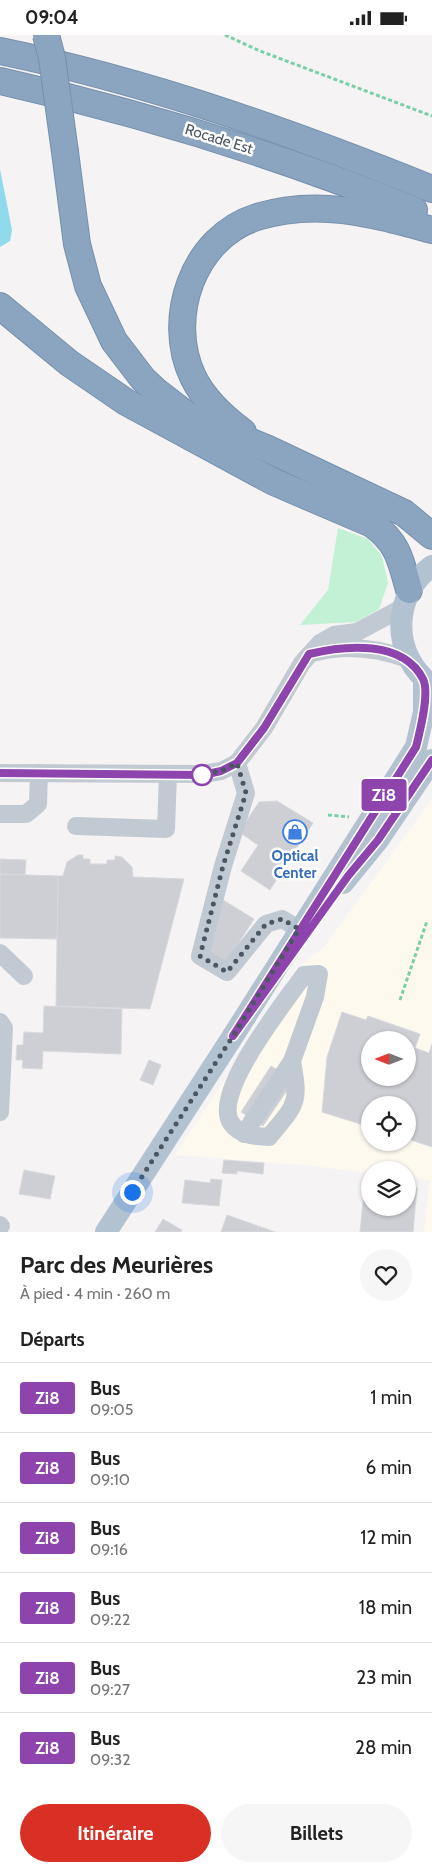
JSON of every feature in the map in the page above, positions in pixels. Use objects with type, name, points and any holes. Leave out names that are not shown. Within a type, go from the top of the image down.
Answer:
[{"type":"highway","points":[[34,35],[82,266],[95,303],[114,341],[143,379],[176,407],[204,425],[266,448],[404,513],[432,536]]},
{"type":"highway","points":[[46,35],[52,58],[65,251],[74,285],[95,335],[114,363],[168,424]]},
{"type":"highway","name":"Rocade Est","points":[[0,51],[105,75],[239,115],[432,189]]},
{"type":"highway","name":"Rocade Est","points":[[0,81],[94,102],[231,142],[338,179],[432,218]]},
{"type":"highway","points":[[266,448],[217,411],[200,390],[188,366],[182,341],[182,318],[187,291],[204,257],[227,233],[245,222],[295,208],[322,207],[360,211],[432,230]]},
{"type":"highway","points":[[0,306],[38,339],[126,402],[274,482],[372,524],[387,536],[397,550],[406,599]]},
{"type":"main road","points":[[106,1232],[416,747],[424,712],[428,682],[408,659],[402,642],[400,625],[406,599],[424,572],[432,566]]},
{"type":"main road","points":[[233,1036],[348,876],[378,840],[432,760]]},
{"type":"street","points":[[0,773],[203,775],[221,771],[237,763],[264,728],[309,654],[320,643],[334,635],[357,632],[406,599]]},
{"type":"street","points":[[309,654],[337,647],[360,648],[388,652],[408,659]]},
{"type":"street","points":[[237,763],[246,793],[223,866],[200,956],[227,972],[266,924],[282,919],[299,929]]},
{"type":"street","points":[[0,814],[26,814],[38,804],[39,773]]},
{"type":"street","points":[[76,826],[166,829],[168,775]]},
{"type":"street","points":[[0,953],[24,976]]},
{"type":"street","points":[[244,1134],[292,1061],[315,997],[320,974],[304,975],[245,1058],[228,1104],[231,1122],[244,1134],[269,1137],[293,1108],[297,1090],[292,1061]]},
{"type":"street","points":[[245,1058],[243,1041],[246,1018]]},
{"type":"street","points":[[0,1022],[4,1027],[0,1112]]},
{"type":"path","points":[[225,35],[260,51],[432,116]]},
{"type":"path","points":[[400,1000],[427,921]]},
{"type":"shaded area","points":[[432,799],[432,1232],[424,1232],[430,1180],[416,1178],[416,1161],[361,1161],[361,1172],[303,1165],[175,1155],[300,966],[324,947]]},
{"type":"green space","points":[[338,528],[368,539],[382,556],[388,583],[379,609],[356,622],[300,625],[328,590]]},
{"type":"water","points":[[0,169],[12,230],[10,241],[0,247]]},
{"type":"building","points":[[277,801],[313,823],[270,890],[241,871],[258,845],[239,832],[259,802]]},
{"type":"building","points":[[78,855],[83,855],[83,859],[90,859],[90,864],[107,864],[107,860],[115,860],[115,856],[122,857],[132,867],[133,877],[184,879],[150,1009],[56,1006],[58,876],[63,876],[67,862]]},
{"type":"building","points":[[0,859],[26,860],[25,875],[0,874]]},
{"type":"building","points":[[0,874],[58,876],[57,939],[0,938]]},
{"type":"building","points":[[223,900],[254,919],[225,964],[209,953]]},
{"type":"building","points":[[44,1006],[122,1009],[121,1054],[43,1051],[42,1069],[22,1068],[23,1060],[16,1060],[17,1045],[23,1045],[24,1032],[43,1033]]},
{"type":"building","points":[[342,1012],[366,1020],[368,1016],[411,1031],[361,1031],[361,1086],[416,1086],[416,1048],[429,1053],[432,1044],[432,1147],[416,1142],[416,1096],[361,1096],[361,1124],[322,1112],[327,1057]]},
{"type":"building","points":[[416,1033],[420,1034],[416,1045]]},
{"type":"building","points":[[149,1060],[161,1065],[153,1085],[140,1080]]},
{"type":"building","points":[[271,1066],[294,1080],[263,1126],[241,1112]]},
{"type":"building","points":[[224,1160],[264,1163],[263,1174],[237,1171],[237,1174],[222,1173]]},
{"type":"building","points":[[24,1170],[55,1176],[50,1199],[19,1194]]},
{"type":"building","points":[[211,1179],[222,1180],[219,1206],[182,1203],[185,1180],[210,1183]]},
{"type":"building","points":[[227,1215],[258,1226],[258,1232],[221,1232]]},
{"type":"building","points":[[362,1216],[414,1216],[413,1232],[360,1232]]},
{"type":"building","points":[[163,1219],[182,1230],[181,1232],[155,1232]]},
{"type":"building","points":[[258,1226],[275,1232],[258,1232]]},
{"type":"bus line","name":"Zi8","points":[[0,773],[203,775],[221,771],[237,763],[264,728],[309,654],[337,647],[360,648],[388,652],[408,659],[424,680],[424,712],[416,747],[318,898],[233,1036],[348,876],[378,840],[432,760]]},
{"type":"place","name":"Optical Center","points":[[295,832]]},
{"type":"route","points":[[132,1192],[233,1036],[299,929],[282,919],[266,924],[227,972],[200,956],[223,866],[246,793],[237,763],[221,771],[202,775]]}]
